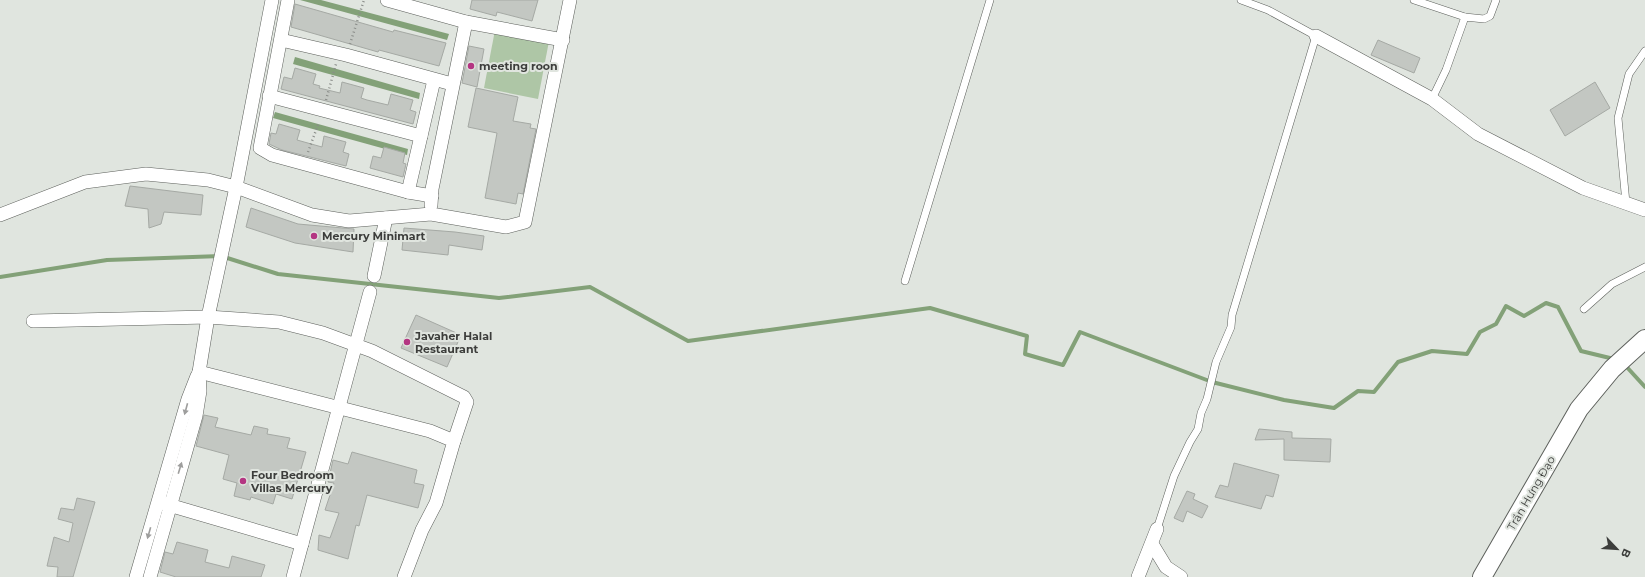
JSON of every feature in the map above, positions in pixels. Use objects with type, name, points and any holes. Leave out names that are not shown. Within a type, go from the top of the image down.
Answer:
[{"type":"main road","name":"Trần Hưng Đạo","points":[[1482,577],[1579,410],[1612,369],[1645,339]]},
{"type":"street","points":[[150,577],[164,504],[188,399],[199,372],[208,317],[236,188],[272,0]]},
{"type":"street","points":[[288,0],[260,148],[262,151],[408,192],[432,196]]},
{"type":"street","points":[[387,0],[466,22],[563,40]]},
{"type":"street","points":[[0,214],[85,182],[146,174],[208,180],[236,188],[312,215],[349,221],[430,214],[506,227],[525,222],[570,0]]},
{"type":"street","points":[[430,214],[452,84],[466,22]]},
{"type":"street","points":[[1316,36],[1432,99],[1478,134],[1583,188],[1645,210]]},
{"type":"street","points":[[280,40],[452,84]]},
{"type":"street","points":[[408,192],[434,80]]},
{"type":"street","points":[[270,96],[421,136]]},
{"type":"street","points":[[374,276],[386,218]]},
{"type":"street","points":[[293,577],[340,409],[370,292]]},
{"type":"street","points":[[33,321],[208,317],[279,322],[323,332],[372,351],[464,398],[467,402],[465,412],[454,441],[436,503],[422,530],[404,577]]},
{"type":"street","points":[[199,372],[430,431],[454,441]]},
{"type":"street","points":[[164,504],[302,544]]},
{"type":"street","points":[[136,577],[164,504]]},
{"type":"street","points":[[1138,577],[1157,529]]},
{"type":"street","points":[[1152,544],[1166,567],[1181,577]]},
{"type":"lane","points":[[906,281],[990,0]]},
{"type":"lane","points":[[1157,529],[1174,476],[1190,442],[1198,429],[1201,413],[1207,399],[1216,362],[1232,323],[1232,315],[1316,36],[1268,10],[1241,0]]},
{"type":"lane","points":[[1414,0],[1465,17],[1484,19],[1490,16],[1496,0]]},
{"type":"lane","points":[[1432,99],[1446,70],[1465,17]]},
{"type":"lane","points":[[1626,203],[1618,118],[1629,74],[1645,51]]},
{"type":"lane","points":[[1584,309],[1612,284],[1645,267]]},
{"type":"path","points":[[346,56],[364,0]]},
{"type":"shaded area","points":[[300,0],[321,0],[449,34],[447,40]]},
{"type":"shaded area","points":[[495,30],[549,41],[538,99],[484,88]]},
{"type":"shaded area","points":[[295,57],[420,93],[419,99],[293,64]]},
{"type":"shaded area","points":[[275,112],[408,149],[407,155],[273,118]]},
{"type":"building","points":[[472,0],[538,0],[532,21],[497,12],[496,16],[470,9]]},
{"type":"building","points":[[295,4],[393,32],[394,30],[446,43],[439,66],[379,50],[378,52],[291,27]]},
{"type":"building","points":[[1378,40],[1420,58],[1414,73],[1371,55]]},
{"type":"building","name":"meeting roon","points":[[469,46],[484,49],[477,87],[462,83]]},
{"type":"building","points":[[295,68],[316,74],[313,84],[320,86],[319,88],[340,93],[342,82],[364,88],[361,98],[367,100],[388,105],[391,94],[413,100],[410,110],[416,112],[413,124],[281,89],[284,77],[292,79]]},
{"type":"building","points":[[1595,82],[1610,108],[1565,136],[1550,110]]},
{"type":"building","points":[[476,88],[518,97],[513,121],[531,124],[530,128],[536,129],[523,194],[518,193],[516,204],[485,198],[497,133],[468,127]]},
{"type":"building","points":[[279,124],[300,130],[297,140],[322,147],[324,136],[346,142],[343,152],[349,154],[346,166],[282,150],[269,144],[271,133],[276,134]]},
{"type":"building","points":[[384,147],[405,153],[403,163],[406,164],[403,177],[370,168],[373,156],[381,158]]},
{"type":"building","points":[[130,186],[203,195],[201,215],[164,212],[161,224],[149,228],[148,209],[125,206]]},
{"type":"building","name":"Mercury Minimart","points":[[251,208],[298,224],[354,229],[353,252],[295,243],[246,227]]},
{"type":"building","points":[[404,228],[484,236],[482,250],[449,245],[448,255],[402,250]]},
{"type":"building","points":[[416,315],[461,335],[447,367],[401,348]]},
{"type":"building","points":[[204,415],[218,418],[215,427],[251,435],[254,426],[268,429],[267,434],[290,438],[287,448],[306,452],[292,499],[276,494],[273,504],[251,497],[250,500],[234,496],[237,483],[223,479],[229,455],[196,446]]},
{"type":"building","points":[[1259,429],[1292,432],[1292,438],[1331,439],[1330,462],[1284,460],[1284,439],[1255,440]]},
{"type":"building","points":[[352,452],[417,470],[414,483],[424,485],[418,508],[367,495],[359,526],[356,525],[348,559],[318,550],[319,535],[330,538],[339,513],[325,510],[334,483],[328,482],[333,460],[348,464]]},
{"type":"building","points":[[1234,463],[1279,475],[1273,497],[1266,495],[1261,509],[1215,497],[1220,485],[1228,487]]},
{"type":"building","points":[[1187,491],[1195,494],[1193,499],[1208,506],[1202,518],[1187,511],[1183,522],[1174,518]]},
{"type":"building","points":[[77,498],[95,502],[73,577],[57,577],[58,567],[47,566],[54,537],[69,542],[73,523],[58,519],[61,508],[74,510]]},
{"type":"building","points":[[177,542],[208,550],[205,562],[229,568],[232,556],[265,565],[261,577],[176,577],[160,572],[165,552],[173,554]]},
{"type":"waterway","points":[[0,277],[107,260],[221,256],[278,274],[499,298],[590,287],[688,341],[930,308],[1027,336],[1025,354],[1063,365],[1080,332],[1212,382],[1284,400],[1334,408],[1358,391],[1374,392],[1398,362],[1432,351],[1467,354],[1480,332],[1496,324],[1506,306],[1524,316],[1546,303],[1558,307],[1581,351],[1614,359]]},
{"type":"waterway","points":[[1624,364],[1645,387]]},
{"type":"place","name":"meeting roon","points":[[471,66]]},
{"type":"place","name":"Mercury Minimart","points":[[314,236]]},
{"type":"place","name":"Javaher Halal Restaurant","points":[[407,342]]},
{"type":"place","name":"Four Bedroom Villas Mercury","points":[[243,481]]}]
